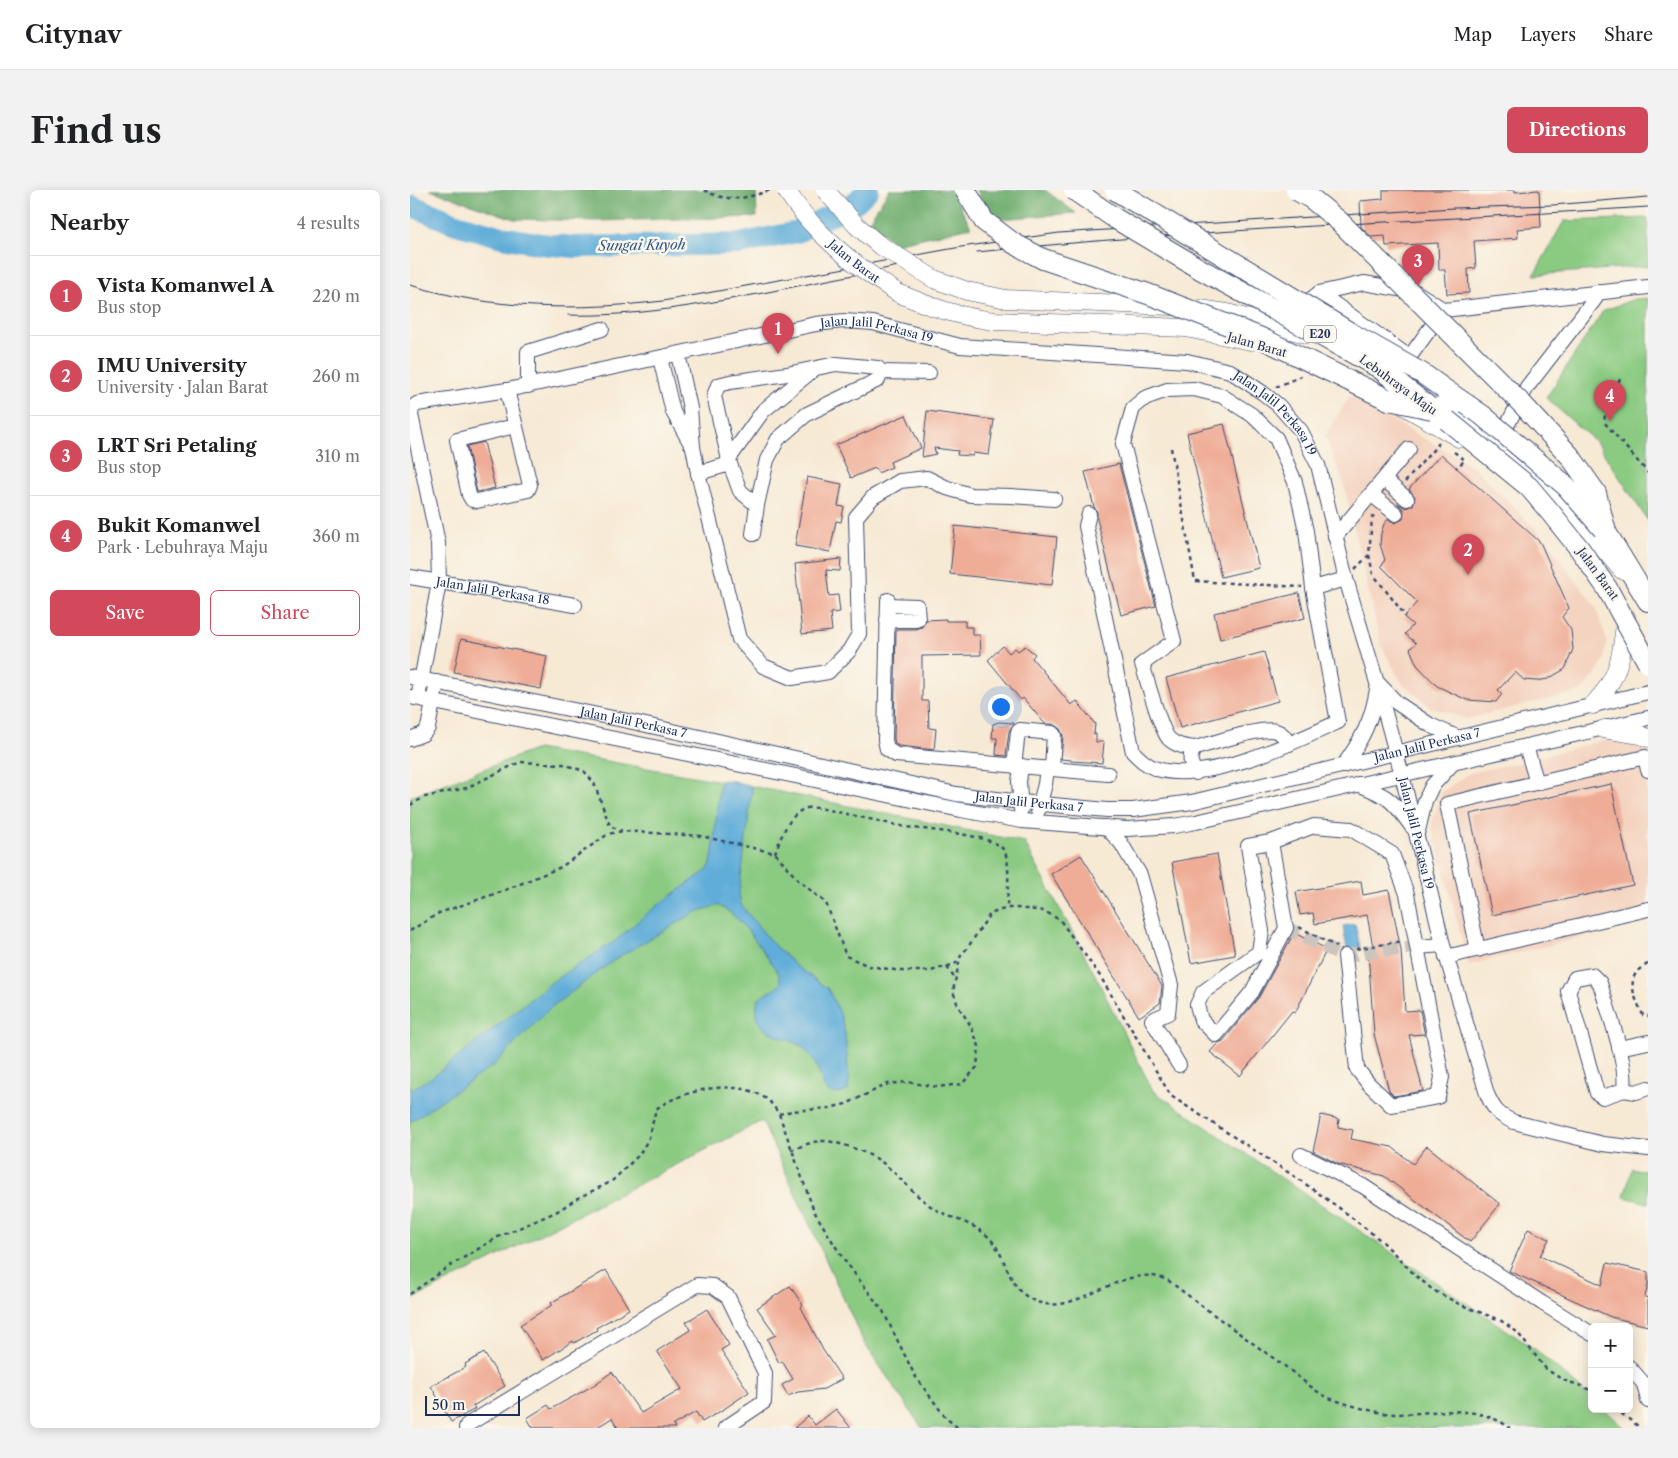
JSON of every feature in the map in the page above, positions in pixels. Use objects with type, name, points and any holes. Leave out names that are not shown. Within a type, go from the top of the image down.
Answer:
[{"type":"highway","points":[[965,190],[984,221],[1013,243],[1043,259],[1148,294],[1259,337],[1389,400],[1432,410]]},
{"type":"highway","name":"Lebuhraya Maju","points":[[1074,190],[1116,219],[1200,269],[1319,333],[1390,375],[1529,487],[1552,512],[1580,548],[1607,588],[1648,661]]},
{"type":"highway","name":"Lebuhraya Maju","points":[[1114,190],[1349,332],[1423,374],[1482,415],[1566,486],[1606,532],[1648,601]]},
{"type":"highway","points":[[1296,190],[1312,199],[1339,220],[1524,406],[1570,456],[1596,493],[1606,532]]},
{"type":"main road","name":"Jalan Barat","points":[[786,190],[796,206],[835,248],[898,294],[936,309],[966,317],[994,321],[1186,328],[1231,336],[1269,346],[1322,366],[1383,394],[1473,445],[1547,509],[1597,570],[1627,614],[1648,661]]},
{"type":"main road","name":"Jalan Barat","points":[[825,190],[856,225],[878,244],[934,279],[967,291],[1006,299],[1174,306],[1227,313],[1278,325],[1306,334],[1390,375],[1444,403],[1499,441],[1552,489],[1627,575],[1648,605]]},
{"type":"main road","points":[[1593,705],[1610,684],[1617,670],[1622,652],[1627,614]]},
{"type":"main road","points":[[1604,729],[1641,735],[1648,738]]},
{"type":"street","points":[[1269,346],[1278,325],[1319,293],[1364,283],[1416,292],[1444,310],[1648,287]]},
{"type":"street","points":[[1499,441],[1527,387],[1595,299],[1597,292]]},
{"type":"street","points":[[1319,293],[1410,358]]},
{"type":"street","points":[[1383,394],[1390,375],[1410,358],[1444,310]]},
{"type":"street","name":"Jalan Jalil Perkasa 19","points":[[414,698],[416,678],[439,582],[438,543],[410,415],[410,411],[418,404],[528,386],[816,324],[844,321],[873,322],[960,346],[1186,361],[1230,371],[1263,392],[1278,405],[1301,431],[1318,465],[1346,578],[1402,775],[1445,951],[1487,1094],[1493,1107],[1501,1116],[1514,1122],[1602,1144],[1648,1149]]},
{"type":"street","points":[[528,386],[528,352],[602,329]]},
{"type":"street","points":[[678,354],[690,408],[693,447],[698,473],[739,639],[763,666],[792,678],[828,672],[849,652],[859,634],[856,517],[874,497],[900,480],[927,478],[947,488],[971,495],[1054,499]]},
{"type":"street","points":[[660,358],[673,412],[693,447]]},
{"type":"street","points":[[757,505],[740,491],[729,462],[714,396],[718,385],[836,364],[878,368],[881,372],[929,373]]},
{"type":"street","points":[[698,473],[729,462],[763,410],[814,368]]},
{"type":"street","points":[[753,534],[767,460],[778,439],[807,414],[878,380],[881,372]]},
{"type":"street","points":[[1089,514],[1086,526],[1133,752],[1144,763],[1156,769],[1174,773],[1196,772],[1241,761],[1289,744],[1338,722],[1313,588],[1306,531],[1295,482],[1276,438],[1252,415],[1222,396],[1194,389],[1167,390],[1145,398],[1133,408],[1123,444],[1174,641],[1142,664],[1168,738],[1181,747],[1195,748],[1259,731],[1274,730],[1284,735],[1289,744]]},
{"type":"street","points":[[507,390],[530,485],[528,490],[477,501],[472,500],[457,440],[515,426]]},
{"type":"street","points":[[1335,537],[1409,449]]},
{"type":"street","points":[[1379,484],[1404,504],[1379,484]]},
{"type":"street","name":"Jalan Jalil Perkasa 18","points":[[410,577],[575,605]]},
{"type":"street","points":[[1313,588],[1346,578]]},
{"type":"street","points":[[887,620],[916,620],[918,619],[919,608],[917,606],[888,603],[887,620],[885,740],[887,749],[896,755],[1108,774]]},
{"type":"street","name":"Jalan Jalil Perkasa 7","points":[[416,678],[628,721],[956,794],[1039,804],[1133,810],[1192,802],[1648,692]]},
{"type":"street","points":[[410,740],[423,734],[428,728],[437,682]]},
{"type":"street","points":[[1377,683],[1397,703],[1430,725],[1459,738]]},
{"type":"street","points":[[1344,766],[1368,726],[1374,705],[1377,683]]},
{"type":"street","name":"Jalan Jalil Perkasa 7","points":[[414,698],[1022,821],[1127,828],[1174,826],[1648,718]]},
{"type":"street","points":[[1022,821],[1018,766],[1018,732],[1020,730],[1052,733],[1054,735],[1049,769],[1039,804],[1037,822]]},
{"type":"street","points":[[1526,746],[1537,783]]},
{"type":"street","points":[[1195,748],[1190,760],[1196,772]]},
{"type":"street","points":[[1478,950],[1447,804],[1645,757],[1648,770]]},
{"type":"street","points":[[1417,834],[1425,800],[1432,786],[1453,763]]},
{"type":"street","points":[[1357,784],[1386,796],[1399,808],[1417,834]]},
{"type":"street","points":[[1271,842],[1286,928],[1252,992],[1216,1035],[1201,1020],[1197,1005],[1203,992],[1259,952],[1262,931],[1248,846],[1271,842],[1314,826],[1351,829],[1392,854],[1407,894],[1442,1077],[1438,1097],[1391,1105],[1368,1083],[1357,1069],[1348,952]]},
{"type":"street","points":[[1106,827],[1121,843],[1140,875],[1171,985],[1168,1013],[1152,1020],[1179,1065]]},
{"type":"street","points":[[1416,943],[1445,951],[1478,950],[1648,909]]},
{"type":"street","points":[[1624,1090],[1625,1081],[1619,1048],[1600,983],[1592,975],[1575,978],[1568,990],[1597,1093],[1603,1097],[1624,1090],[1636,1092],[1648,1088]]},
{"type":"street","points":[[1619,1048],[1647,1045]]},
{"type":"street","points":[[1301,1155],[1363,1186],[1588,1332]]},
{"type":"street","points":[[466,1428],[467,1425],[505,1401],[697,1285],[713,1286],[728,1297],[765,1373],[764,1402],[725,1428]]},
{"type":"street","points":[[1630,1368],[1646,1385],[1648,1401]]},
{"type":"path","points":[[704,190],[710,194],[733,199],[745,199],[770,190]]},
{"type":"path","points":[[1263,392],[1322,366]]},
{"type":"path","points":[[1620,379],[1606,406],[1604,422],[1648,473]]},
{"type":"path","points":[[1171,448],[1195,581],[1313,588]]},
{"type":"path","points":[[1456,468],[1464,460]]},
{"type":"path","points":[[1369,554],[1373,574],[1404,614]]},
{"type":"path","points":[[410,805],[426,797],[466,788],[520,762],[563,764],[584,771],[594,783],[610,826],[623,831]]},
{"type":"path","points":[[775,853],[786,827],[796,815],[807,808],[820,808],[905,826],[965,835],[996,843],[1003,849],[1007,857],[1007,908]]},
{"type":"path","points":[[410,931],[439,913],[503,891],[561,867],[608,834],[623,831],[701,836],[775,853],[798,880],[826,903],[846,956],[869,966],[901,972],[932,972],[955,964],[990,914],[1007,908],[1044,911],[1060,920],[1100,976],[1170,1096],[1297,1178],[1342,1210],[1383,1242],[1415,1275],[1433,1290],[1459,1304],[1500,1320],[1517,1332],[1546,1369],[1564,1380],[1588,1389]]},
{"type":"path","points":[[1285,920],[1348,952],[1416,943]]},
{"type":"path","points":[[779,1114],[846,1104],[888,1084],[907,1082],[937,1087],[962,1084],[978,1067],[979,1046],[971,1026],[958,1006],[953,991],[961,957]]},
{"type":"path","points":[[1648,964],[1635,972],[1632,982],[1635,999],[1643,1015],[1648,1016]]},
{"type":"path","points":[[947,967],[955,979]]},
{"type":"path","points":[[410,1294],[450,1266],[498,1237],[556,1212],[578,1198],[611,1182],[639,1155],[650,1138],[656,1109],[665,1103],[696,1091],[725,1087],[750,1090],[769,1101],[779,1114],[814,1211],[842,1257],[883,1311],[915,1376],[946,1418],[958,1428]]},
{"type":"path","points":[[791,1150],[820,1141],[849,1145],[882,1162],[908,1188],[936,1210],[979,1229],[993,1242],[1014,1284],[1028,1298],[1041,1303],[1055,1304],[1082,1298],[1100,1289],[1146,1274],[1161,1277],[1328,1397],[1356,1406],[1394,1414],[1437,1410],[1460,1411],[1487,1416],[1502,1422],[1510,1428]]},
{"type":"path","points":[[1620,1413],[1641,1428]]},
{"type":"shaded area","points":[[1350,396],[1474,467],[1547,541],[1596,608],[1607,641],[1604,660],[1596,674],[1581,691],[1466,719],[1431,707],[1402,683],[1381,645],[1343,481],[1325,436]]},
{"type":"shaded area","points":[[1614,740],[1648,751],[1648,921],[1469,965],[1431,825],[1442,792],[1469,773],[1517,763],[1600,741]]},
{"type":"green space","points":[[430,190],[756,190],[757,217],[596,221],[514,219]]},
{"type":"green space","points":[[889,190],[951,190],[971,227],[896,244],[868,222]]},
{"type":"green space","points":[[977,190],[1045,190],[1076,213],[999,219],[983,203]]},
{"type":"green space","points":[[1648,218],[1648,266],[1534,275],[1564,221]]},
{"type":"green space","points":[[1648,298],[1648,521],[1597,443],[1546,398],[1603,311],[1634,299]]},
{"type":"green space","points":[[537,749],[721,781],[730,780],[751,786],[1024,842],[1092,969],[1153,1091],[1536,1350],[1588,1396],[1588,1413],[1608,1413],[1625,1428],[922,1428],[864,1343],[762,1121],[410,1301],[410,797]]},
{"type":"green space","points":[[1632,1168],[1648,1172],[1648,1203],[1624,1197]]},
{"type":"water","points":[[724,780],[751,786],[752,790],[739,894],[741,905],[773,944],[796,966],[828,989],[840,1013],[845,1033],[849,1080],[848,1090],[840,1094],[826,1090],[816,1064],[803,1047],[774,1034],[761,1025],[758,1019],[758,999],[781,983],[778,972],[743,925],[727,910],[718,905],[696,912],[617,958],[550,1008],[494,1065],[410,1122],[410,1090],[431,1078],[552,982],[615,941],[649,912],[707,870],[711,864],[713,851],[720,783]]},
{"type":"water","points":[[1355,924],[1360,947],[1347,949],[1343,926]]},
{"type":"building","points":[[1383,190],[1515,190],[1515,192],[1539,190],[1541,227],[1517,229],[1518,238],[1474,241],[1476,268],[1468,269],[1469,293],[1447,294],[1445,270],[1439,270],[1438,243],[1386,246],[1385,236],[1372,237],[1361,227],[1360,201],[1383,199]]},
{"type":"building","points":[[927,411],[994,420],[989,455],[973,453],[973,456],[957,455],[958,451],[934,448],[936,454],[922,457]]},
{"type":"building","points":[[906,415],[921,448],[890,462],[892,467],[878,473],[875,468],[851,478],[836,445]]},
{"type":"building","points":[[1224,424],[1259,568],[1221,577],[1187,433]]},
{"type":"building","points":[[484,442],[495,488],[477,492],[467,446]]},
{"type":"building","points":[[1441,454],[1540,542],[1569,608],[1562,617],[1571,630],[1573,649],[1565,669],[1548,679],[1536,681],[1524,680],[1515,672],[1498,690],[1502,694],[1496,702],[1467,700],[1437,686],[1417,665],[1410,649],[1416,643],[1405,634],[1413,625],[1404,617],[1417,602],[1381,566],[1385,560],[1380,544],[1384,524],[1388,519],[1395,523],[1403,519],[1404,510],[1397,503],[1406,508],[1413,505],[1415,497],[1409,489]]},
{"type":"building","points":[[1119,464],[1156,606],[1121,615],[1097,519],[1097,512],[1085,472]]},
{"type":"building","points":[[807,477],[842,484],[838,506],[844,507],[841,522],[836,521],[830,552],[795,546]]},
{"type":"building","points":[[955,526],[1057,537],[1052,585],[950,574]]},
{"type":"building","points":[[841,559],[840,571],[826,570],[829,596],[838,595],[840,612],[830,613],[832,631],[802,634],[795,564]]},
{"type":"building","points":[[1299,593],[1305,618],[1220,639],[1214,613]]},
{"type":"building","points":[[946,619],[946,621],[965,621],[965,627],[972,627],[972,635],[980,635],[981,655],[922,656],[922,701],[928,701],[929,728],[936,729],[934,750],[899,746],[895,744],[894,739],[896,629],[916,629],[922,627],[926,620]]},
{"type":"building","points":[[461,639],[547,656],[541,689],[454,672]]},
{"type":"building","points":[[1003,646],[1009,653],[1015,648],[1018,651],[1025,646],[1035,654],[1032,658],[1071,705],[1077,701],[1095,724],[1094,734],[1096,734],[1096,742],[1104,742],[1102,763],[1061,759],[1063,736],[1060,729],[1053,724],[1045,724],[1023,698],[1021,700],[988,660]]},
{"type":"building","points":[[1264,652],[1278,701],[1180,728],[1166,678]]},
{"type":"building","points":[[999,722],[1014,723],[1009,731],[1006,756],[996,755],[997,738],[992,738],[993,724]]},
{"type":"building","points":[[1611,784],[1633,885],[1492,915],[1470,814]]},
{"type":"building","points":[[1217,854],[1235,955],[1191,963],[1172,862]]},
{"type":"building","points":[[1081,855],[1162,986],[1160,1003],[1139,1017],[1051,874]]},
{"type":"building","points":[[1361,881],[1363,895],[1389,890],[1401,950],[1405,1011],[1420,1010],[1425,1034],[1409,1035],[1423,1091],[1394,1096],[1389,1091],[1374,1034],[1368,952],[1374,952],[1367,915],[1315,924],[1313,913],[1300,915],[1296,892]]},
{"type":"building","points":[[1294,933],[1327,949],[1295,1013],[1292,1011],[1240,1076],[1210,1052],[1218,1043],[1223,1041],[1259,997]]},
{"type":"building","points":[[1321,1115],[1339,1119],[1338,1127],[1353,1130],[1351,1139],[1392,1147],[1413,1164],[1427,1146],[1500,1204],[1470,1242],[1384,1176],[1338,1164],[1313,1151]]},
{"type":"building","points":[[1528,1229],[1549,1239],[1540,1256],[1602,1285],[1607,1263],[1648,1272],[1648,1285],[1645,1297],[1648,1298],[1648,1326],[1611,1317],[1509,1271]]},
{"type":"building","points":[[606,1270],[629,1309],[596,1328],[597,1330],[574,1343],[573,1341],[543,1360],[520,1325],[552,1305],[551,1303]]},
{"type":"building","points":[[790,1286],[803,1305],[801,1307],[823,1350],[842,1379],[824,1389],[798,1392],[788,1396],[782,1385],[793,1379],[782,1361],[779,1363],[767,1339],[776,1335],[757,1308]]},
{"type":"building","points":[[707,1309],[729,1345],[721,1350],[749,1392],[702,1422],[696,1412],[673,1425],[675,1428],[618,1428],[612,1418],[596,1428],[533,1428],[527,1418],[548,1405],[551,1409],[594,1385],[612,1372],[641,1413],[682,1389],[657,1351],[690,1330],[686,1322]]},
{"type":"building","points":[[484,1353],[505,1386],[473,1406],[475,1409],[451,1422],[431,1386],[466,1367],[465,1364]]},
{"type":"building","points":[[836,1409],[851,1428],[794,1428],[808,1416],[815,1425]]},
{"type":"waterway","name":"Sungai Kuyoh","points":[[410,205],[456,224],[502,237],[541,244],[575,247],[739,244],[797,232],[856,202],[868,190]]},
{"type":"tunnel","points":[[1286,928],[1345,956],[1417,947]]},
{"type":"tram line","points":[[410,285],[441,293],[504,304],[567,307],[631,304],[663,301],[961,247],[1059,233],[1454,208],[1553,205],[1648,197]]},
{"type":"tram line","points":[[977,252],[1228,231],[1648,207]]},
{"type":"tram line","points":[[568,315],[617,314],[691,306],[923,261]]},
{"type":"place","name":"LRT Sri Petaling","points":[[1418,286]]},
{"type":"place","name":"Vista Komanwel A","points":[[778,354]]},
{"type":"place","name":"Bukit Komanwel","points":[[1610,421]]},
{"type":"place","name":"IMU University","points":[[1468,575]]}]
